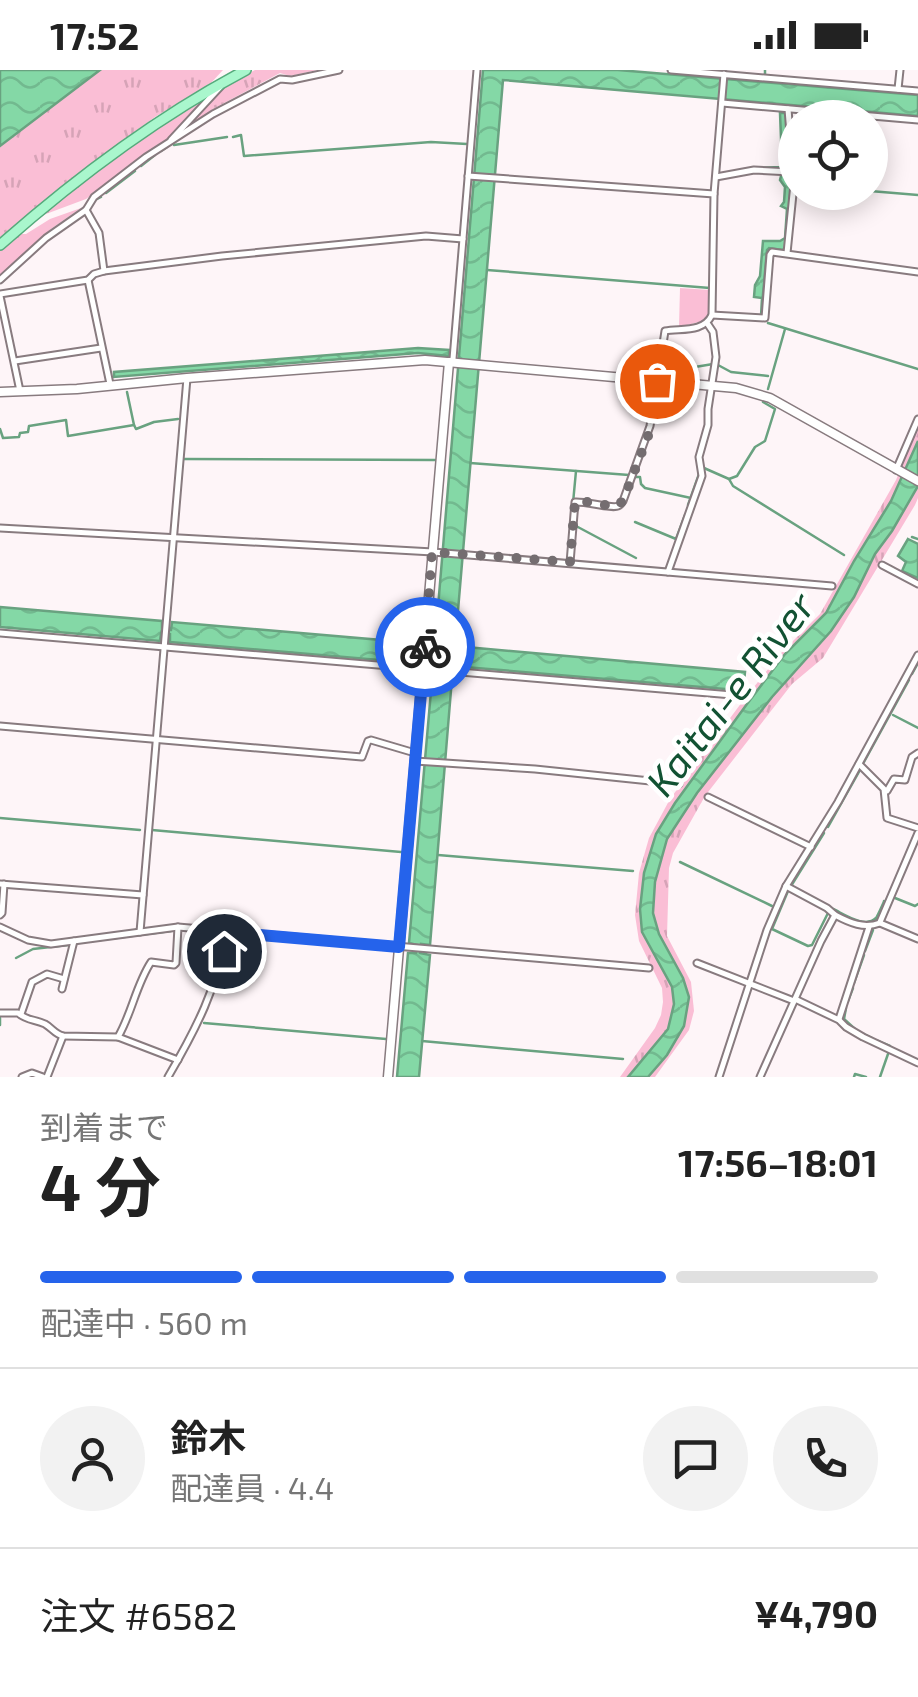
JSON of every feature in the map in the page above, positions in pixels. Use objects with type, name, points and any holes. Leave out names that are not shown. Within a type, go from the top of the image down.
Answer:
[{"type":"main road","points":[[0,245],[83,175],[152,126],[246,70]]},
{"type":"street","points":[[0,280],[46,238],[86,210],[94,198],[213,114],[280,79],[339,70]]},
{"type":"street","points":[[388,1077],[404,948],[477,70]]},
{"type":"street","points":[[671,70],[768,74],[918,91]]},
{"type":"street","points":[[898,89],[900,70]]},
{"type":"street","points":[[570,562],[575,502],[615,507],[623,501],[648,436],[665,331],[699,327],[707,324],[712,315],[714,194],[724,74]]},
{"type":"street","points":[[169,143],[222,82]]},
{"type":"street","points":[[722,103],[778,108]]},
{"type":"street","points":[[888,117],[918,120]]},
{"type":"street","points":[[716,177],[754,170],[778,173]]},
{"type":"street","points":[[471,176],[714,194]]},
{"type":"street","points":[[86,210],[99,233],[104,271]]},
{"type":"street","points":[[787,254],[791,210]]},
{"type":"street","points":[[20,392],[0,295],[88,280],[104,271],[222,256],[426,236],[463,239]]},
{"type":"street","points":[[712,315],[766,318],[770,254],[918,272]]},
{"type":"street","points":[[88,280],[110,384]]},
{"type":"street","points":[[668,572],[702,478],[699,457],[708,424],[716,357],[713,332],[707,324]]},
{"type":"street","points":[[14,362],[101,348]]},
{"type":"street","points":[[2,394],[395,361],[453,362],[736,388],[770,398],[918,481]]},
{"type":"street","points":[[140,932],[187,378]]},
{"type":"street","points":[[897,470],[918,418]]},
{"type":"street","points":[[0,528],[437,552],[832,586]]},
{"type":"street","points":[[882,566],[918,584]]},
{"type":"street","points":[[0,633],[744,696]]},
{"type":"street","points":[[718,1077],[767,930],[786,886],[918,655]]},
{"type":"street","points":[[0,726],[362,757],[371,740],[418,759],[450,764],[679,784]]},
{"type":"street","points":[[786,886],[835,915],[869,927],[880,922],[918,830],[887,818],[886,792],[894,779],[905,780],[912,757],[918,753]]},
{"type":"street","points":[[859,764],[886,792]]},
{"type":"street","points":[[708,798],[811,847]]},
{"type":"street","points":[[0,915],[2,884],[143,895]]},
{"type":"street","points":[[760,1077],[835,915]]},
{"type":"street","points":[[880,922],[918,939]]},
{"type":"street","points":[[0,927],[43,944],[178,928],[649,968]]},
{"type":"street","points":[[839,1020],[869,927]]},
{"type":"street","points":[[118,1036],[152,962],[176,963],[178,928]]},
{"type":"street","points":[[168,1077],[210,999],[226,932]]},
{"type":"street","points":[[62,988],[74,941]]},
{"type":"street","points":[[697,963],[839,1020],[863,1037],[918,1064]]},
{"type":"street","points":[[20,1014],[32,982],[47,974],[64,979]]},
{"type":"street","points":[[0,1012],[20,1014],[63,1036],[118,1036],[178,1060]]},
{"type":"street","points":[[22,1077],[32,1073],[45,1077],[63,1036]]},
{"type":"green space","points":[[100,70],[223,70],[210,84],[155,117],[79,173],[0,239],[0,146]]},
{"type":"green space","points":[[255,70],[317,70],[290,76],[280,73],[213,109],[177,136],[227,85]]},
{"type":"green space","points":[[211,94],[166,140],[86,199],[38,217],[123,153]]},
{"type":"green space","points":[[81,208],[51,229],[0,276],[0,250],[19,234]]},
{"type":"green space","points":[[680,288],[710,290],[709,313],[703,321],[679,327]]},
{"type":"green space","points":[[918,425],[918,441],[891,501],[826,613],[785,654],[656,834],[642,932],[672,987],[674,1004],[668,1029],[628,1077],[620,1077],[655,1028],[663,1002],[662,988],[639,941],[635,915],[639,873],[649,838],[670,799],[745,698],[782,652],[820,614],[896,480]]},
{"type":"green space","points":[[918,486],[915,505],[823,658],[792,684],[705,796],[673,853],[667,936],[691,982],[694,1011],[689,1030],[655,1077],[648,1077],[667,1055],[683,978],[659,934],[653,913],[655,882],[667,839],[697,793],[772,697],[831,631]]},
{"type":"water","points":[[0,70],[100,70],[0,146]]},
{"type":"water","points":[[483,70],[618,70],[918,95],[918,116],[888,113],[888,100],[778,100],[778,104],[503,80],[455,646],[745,672],[744,682],[737,690],[453,666],[430,945],[421,944],[420,953],[430,955],[419,1077],[397,1077],[408,953],[416,953],[417,945],[409,943]]},
{"type":"water","points":[[789,210],[786,247],[767,250],[761,316],[762,298],[754,297],[763,241],[785,238]]},
{"type":"water","points":[[418,348],[449,350],[449,356],[418,353],[114,377],[114,372]]},
{"type":"water","points":[[918,441],[918,486],[875,554],[854,597],[831,631],[772,697],[697,793],[667,839],[655,882],[653,913],[689,997],[684,1026],[667,1055],[648,1077],[628,1077],[668,1029],[674,1004],[672,987],[642,932],[644,873],[656,834],[785,654],[826,613],[891,501]]},
{"type":"water","points":[[908,539],[918,544],[918,578],[902,571],[906,562],[898,556]]},
{"type":"water","points":[[0,607],[162,621],[162,630],[171,630],[172,622],[416,643],[417,655],[414,663],[170,642],[170,634],[161,633],[160,641],[0,627]]},
{"type":"waterway","points":[[233,137],[241,135],[244,156],[431,142],[467,144]]},
{"type":"waterway","points":[[174,145],[227,137]]},
{"type":"waterway","points":[[161,151],[167,147]]},
{"type":"waterway","points":[[141,166],[155,155]]},
{"type":"waterway","points":[[106,193],[135,171]]},
{"type":"waterway","points":[[888,192],[918,195]]},
{"type":"waterway","points":[[97,199],[101,197]]},
{"type":"waterway","points":[[487,270],[710,288]]},
{"type":"waterway","points":[[768,323],[918,369]]},
{"type":"waterway","points":[[768,389],[785,329]]},
{"type":"waterway","points":[[695,367],[713,364]]},
{"type":"waterway","points":[[718,365],[731,372],[768,376]]},
{"type":"waterway","points":[[0,429],[3,438],[19,437],[20,433],[28,432],[29,426],[66,420],[68,436],[134,425],[127,392]]},
{"type":"waterway","points":[[704,468],[729,479],[737,476],[755,447],[765,441],[775,409],[763,402]]},
{"type":"waterway","points":[[134,425],[136,429],[178,419]]},
{"type":"waterway","points":[[183,459],[435,460]]},
{"type":"waterway","points":[[470,463],[629,475]]},
{"type":"waterway","points":[[573,503],[576,471]]},
{"type":"waterway","points":[[688,505],[699,474]]},
{"type":"waterway","points":[[636,477],[640,477],[645,488],[691,498]]},
{"type":"waterway","points":[[729,479],[733,486],[844,555]]},
{"type":"waterway","points":[[635,522],[676,539],[685,515]]},
{"type":"waterway","points":[[576,526],[636,558]]},
{"type":"waterway","points":[[912,537],[918,539]]},
{"type":"waterway","points":[[912,674],[918,663]]},
{"type":"waterway","points":[[864,762],[909,680]]},
{"type":"waterway","points":[[893,715],[918,728]]},
{"type":"waterway","points":[[828,827],[860,770]]},
{"type":"waterway","points":[[0,818],[140,830]]},
{"type":"waterway","points":[[152,830],[401,852]]},
{"type":"waterway","points":[[791,886],[824,833]]},
{"type":"waterway","points":[[438,855],[633,871]]},
{"type":"waterway","points":[[680,862],[772,906]]},
{"type":"waterway","points":[[788,891],[772,929],[812,945],[828,913]]},
{"type":"waterway","points":[[895,898],[918,904]]},
{"type":"waterway","points":[[833,909],[866,922],[876,918],[884,901]]},
{"type":"waterway","points":[[865,951],[873,930]]},
{"type":"waterway","points":[[77,943],[171,931]]},
{"type":"waterway","points":[[16,958],[33,949],[68,945]]},
{"type":"waterway","points":[[854,983],[864,955]]},
{"type":"waterway","points":[[848,1001],[853,988]]},
{"type":"waterway","points":[[846,1008],[844,1019],[855,1029]]},
{"type":"waterway","points":[[0,1018],[0,1025]]},
{"type":"waterway","points":[[204,1023],[386,1039]]},
{"type":"waterway","points":[[864,1034],[872,1038]]},
{"type":"waterway","points":[[422,1041],[623,1059]]},
{"type":"waterway","points":[[878,1041],[890,1046]]},
{"type":"waterway","points":[[880,1077],[888,1054]]},
{"type":"waterway","points":[[854,1077],[866,1077]]},
{"type":"way so far","points":[[425,647],[432,552],[570,562],[575,502],[615,507],[623,501],[648,436],[657,381]]},
{"type":"route","points":[[224,951],[226,932],[399,947],[425,647]]},
{"type":"water label","name":"Kaitai-e River","points":[[729,693]]}]
